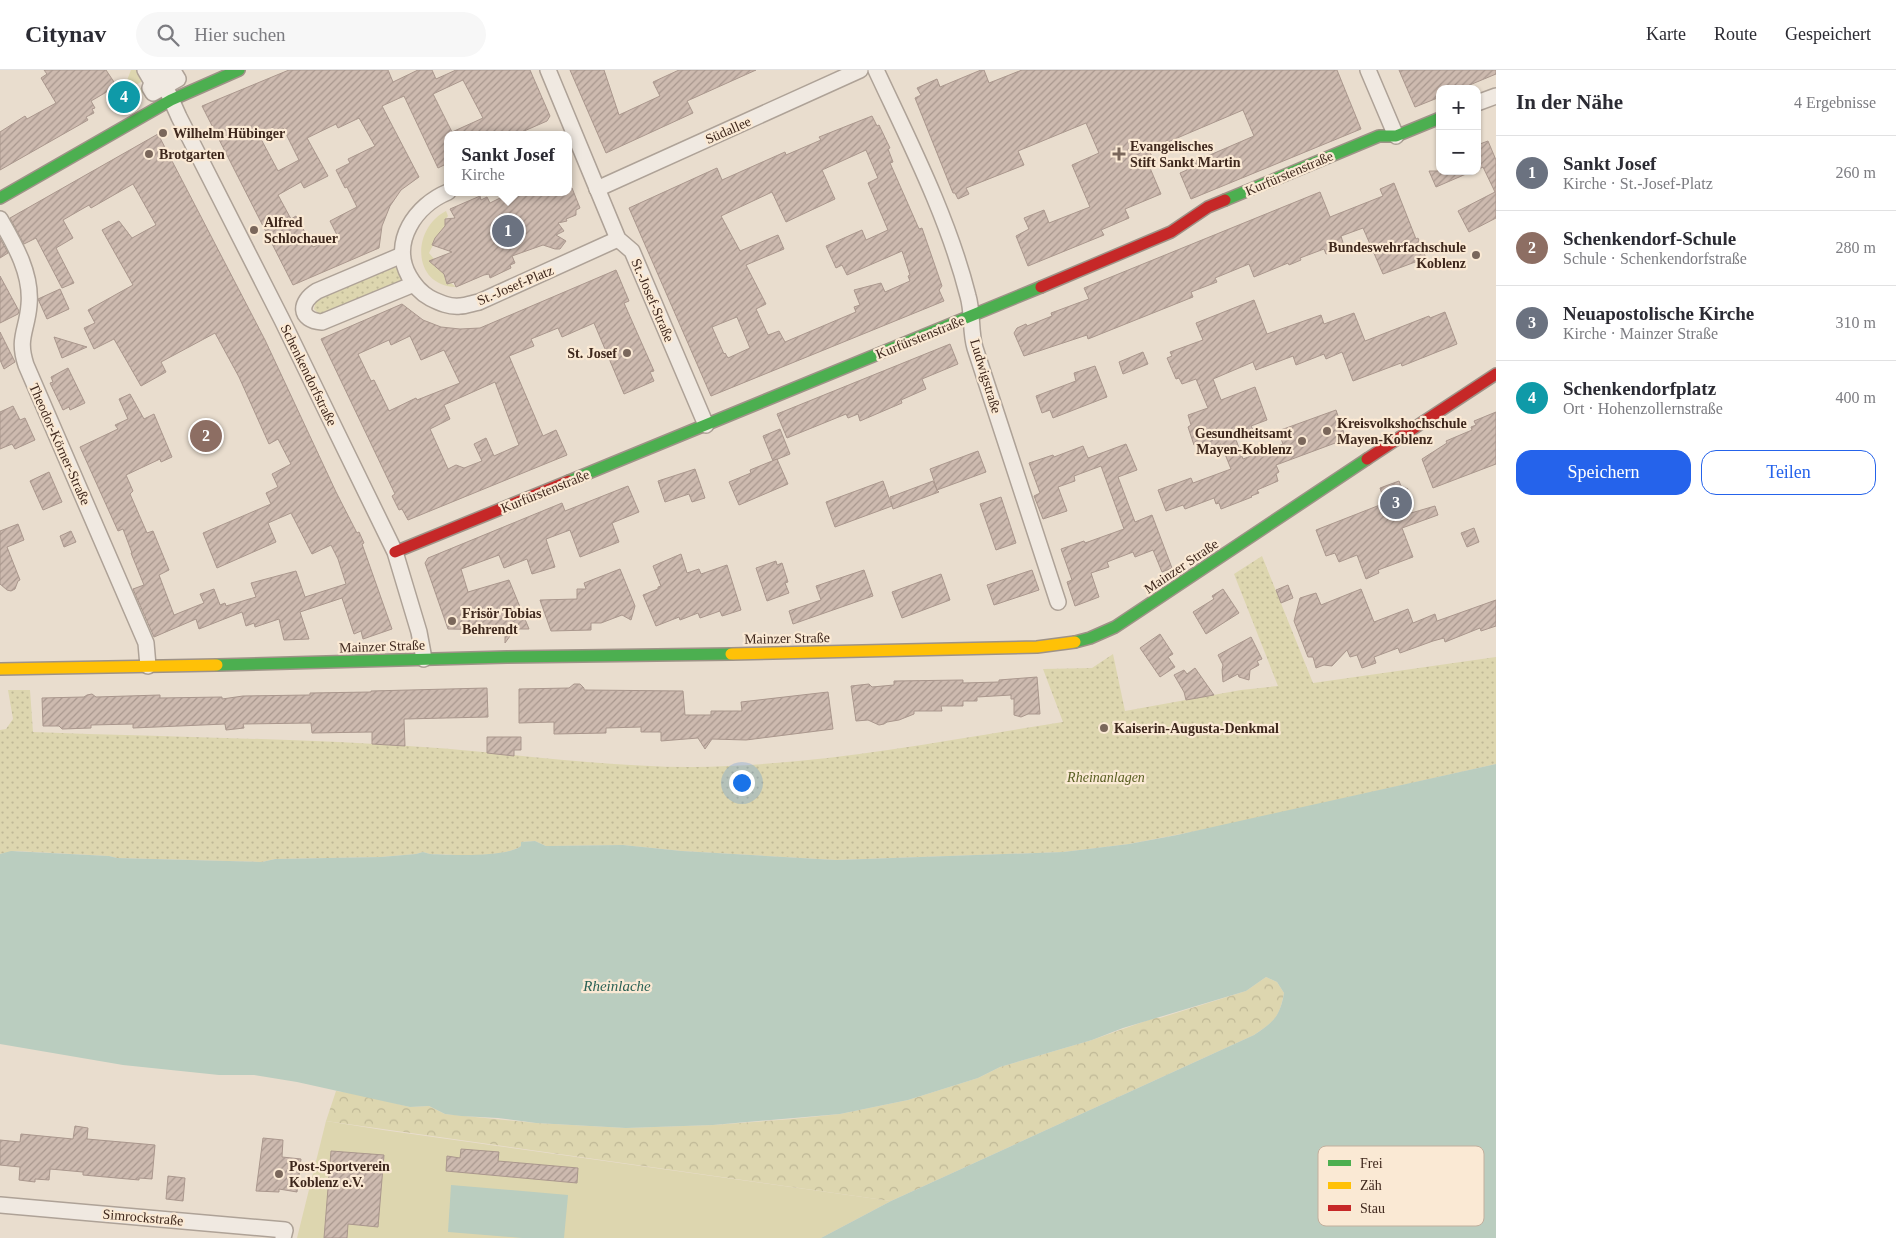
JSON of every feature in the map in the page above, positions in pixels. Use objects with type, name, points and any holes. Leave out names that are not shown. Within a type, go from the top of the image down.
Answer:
[{"type":"street","points":[[145,70],[152,82],[150,88],[153,93],[178,79],[176,74],[169,70]]},
{"type":"street","name":"Schenkendorfstraße","points":[[158,70],[395,552],[419,632],[424,659]]},
{"type":"street","points":[[0,198],[169,95],[239,70]]},
{"type":"street","name":"St.-Josef-Straße","points":[[548,70],[569,131]]},
{"type":"street","name":"Südallee","points":[[597,189],[860,70]]},
{"type":"street","name":"Ludwigstraße","points":[[876,70],[933,195],[959,266],[968,295],[975,348],[1058,602]]},
{"type":"street","points":[[1368,70],[1396,136]]},
{"type":"street","points":[[1481,102],[1496,96]]},
{"type":"street","name":"Kurfürstenstraße","points":[[395,552],[972,316],[1170,232],[1208,207],[1379,136],[1396,136],[1436,120]]},
{"type":"street","name":"St.-Josef-Straße","points":[[572,140],[597,189],[618,239],[632,251],[706,425]]},
{"type":"street","points":[[414,284],[322,322],[314,321],[305,312],[306,299],[317,291],[402,255],[402,242],[409,226],[418,213],[430,202],[444,194]]},
{"type":"street","name":"Theodor-Körner-Straße","points":[[0,219],[25,269],[29,289],[29,306],[21,340],[26,365],[146,643],[148,666]]},
{"type":"street","name":"St.-Josef-Platz","points":[[402,255],[405,269],[414,284],[426,296],[442,305],[459,306],[479,302],[618,239]]},
{"type":"street","name":"Mainzer Straße","points":[[0,669],[424,659],[825,653],[1007,648],[1066,644],[1090,638],[1115,627],[1496,374]]},
{"type":"street","name":"Simrockstraße","points":[[0,1205],[284,1234]]},
{"type":"green space","points":[[131,70],[145,70],[152,82],[152,86],[147,91],[129,100],[125,98],[149,83],[146,79],[122,93]]},
{"type":"green space","points":[[446,211],[448,216],[445,220],[448,223],[435,237],[436,239],[429,253],[434,259],[432,260],[435,267],[449,271],[444,274],[447,284],[451,283],[456,287],[442,284],[431,277],[424,267],[421,255],[422,243],[427,230],[435,219]]},
{"type":"green space","points":[[394,267],[399,268],[403,277],[400,282],[322,314],[319,314],[314,309],[316,300]]},
{"type":"green space","name":"Rheinanlagen","points":[[1262,556],[1313,683],[1496,657],[1496,764],[1217,827],[1129,844],[1063,852],[836,860],[682,851],[623,845],[546,846],[535,841],[521,842],[521,846],[513,850],[478,855],[430,854],[423,852],[381,857],[275,859],[262,862],[117,858],[17,851],[0,854],[0,730],[6,729],[13,719],[8,690],[30,690],[33,732],[374,744],[625,765],[692,767],[786,762],[879,751],[1063,722],[1043,669],[1092,668],[1113,654],[1125,711],[1241,690],[1278,686],[1234,574]]},
{"type":"green space","points":[[1266,977],[1277,982],[1284,993],[1278,1014],[1267,1026],[1254,1035],[891,1201],[326,1121],[336,1091],[358,1094],[410,1107],[429,1106],[445,1114],[536,1123],[626,1128],[713,1125],[840,1114],[908,1100],[978,1078],[1000,1067],[1246,991]]},
{"type":"green space","points":[[326,1121],[891,1201],[821,1238],[297,1238]]},
{"type":"water","name":"Rheinlache","points":[[1496,764],[1496,1238],[821,1238],[891,1201],[1254,1035],[1275,1018],[1284,993],[1277,982],[1266,977],[1246,991],[1000,1067],[978,1078],[908,1100],[840,1114],[713,1125],[626,1128],[536,1123],[461,1116],[445,1114],[429,1106],[410,1107],[297,1082],[254,1075],[219,1075],[123,1065],[0,1044],[0,854],[11,851],[117,858],[262,862],[275,859],[381,857],[423,852],[451,855],[491,854],[513,850],[521,846],[521,842],[535,841],[546,846],[623,845],[682,851],[836,860],[1063,852],[1129,844]]},
{"type":"water","points":[[451,1185],[568,1195],[564,1238],[522,1238],[448,1232]]},
{"type":"building","points":[[44,70],[106,70],[114,82],[110,90],[91,101],[95,108],[92,109],[94,113],[86,117],[88,120],[0,170],[0,132],[25,116],[27,119],[56,103],[41,78],[47,74]]},
{"type":"building","points":[[289,70],[388,70],[393,82],[418,70],[432,70],[436,79],[456,70],[530,70],[550,116],[547,121],[524,131],[454,131],[483,118],[463,80],[433,94],[452,131],[444,131],[444,165],[438,168],[404,96],[382,106],[419,177],[401,190],[390,206],[382,226],[379,248],[293,285],[202,106]],"holes":[[[359,118],[375,146],[348,159],[350,163],[336,170],[357,207],[330,221],[338,237],[313,247],[296,216],[291,219],[278,195],[301,182],[304,188],[328,176],[307,138],[336,124],[338,128]],[[283,128],[299,160],[278,171],[261,139]]]},
{"type":"building","points":[[570,70],[604,70],[619,115],[660,96],[653,82],[679,70],[756,70],[687,101],[693,113],[606,153]]},
{"type":"building","name":"Evangelisches Stift Sankt Martin","points":[[984,70],[989,83],[1022,70],[1337,70],[1361,129],[1191,199],[1180,173],[1187,170],[1186,166],[1254,136],[1243,110],[1149,150],[1156,166],[1150,168],[1161,194],[1125,209],[1129,218],[1101,230],[1104,235],[1028,266],[1016,236],[1029,229],[1024,218],[1044,210],[1049,223],[1090,207],[1072,165],[1099,153],[1086,123],[1018,151],[1024,165],[966,188],[969,194],[958,199],[955,193],[953,193],[915,98],[921,95],[917,88],[937,79],[940,87]]},
{"type":"building","points":[[1399,70],[1496,70],[1496,74],[1470,85],[1436,85],[1436,99],[1415,107]]},
{"type":"building","points":[[872,116],[877,126],[879,125],[890,148],[888,149],[893,162],[890,163],[919,229],[922,228],[942,286],[939,290],[944,301],[711,396],[629,208],[717,168],[722,180],[785,152],[786,155],[821,140],[819,137]],"holes":[[[866,150],[878,178],[868,183],[888,230],[866,240],[862,230],[826,246],[836,268],[842,265],[847,275],[902,251],[910,275],[908,276],[910,281],[885,292],[881,283],[854,290],[860,305],[854,307],[856,312],[785,342],[779,331],[768,335],[756,309],[766,304],[746,265],[784,249],[778,235],[740,251],[721,216],[772,192],[786,222],[835,199],[822,170]],[[737,317],[750,348],[728,358],[724,354],[712,327]]]},
{"type":"building","points":[[158,134],[265,340],[336,492],[357,533],[359,532],[392,629],[363,639],[361,631],[354,634],[342,598],[300,612],[309,639],[284,640],[279,619],[255,627],[254,623],[246,626],[242,612],[199,629],[196,619],[154,637],[133,589],[144,585],[123,529],[118,531],[80,447],[118,429],[115,425],[128,419],[119,399],[130,394],[144,419],[154,414],[172,457],[161,462],[160,459],[126,475],[133,491],[130,494],[147,533],[153,531],[169,570],[159,575],[174,615],[204,603],[200,594],[214,589],[220,605],[225,603],[226,606],[256,597],[251,583],[296,571],[305,597],[346,584],[338,559],[331,545],[312,554],[291,513],[268,523],[276,542],[217,568],[203,533],[271,504],[266,493],[278,487],[272,474],[291,464],[278,439],[269,444],[239,377],[215,333],[161,362],[166,372],[141,386],[114,339],[94,349],[84,328],[95,323],[88,310],[133,285],[102,230],[119,221],[132,238],[156,225],[133,184],[91,208],[89,205],[63,220],[73,238],[56,248],[74,283],[62,288],[36,238],[24,244],[10,218]]},
{"type":"building","points":[[1488,141],[1496,160],[1496,218],[1469,232],[1458,211],[1495,192],[1483,167],[1481,168],[1481,144]]},
{"type":"building","points":[[1429,171],[1436,171],[1436,175],[1464,175],[1436,187]]},
{"type":"building","points":[[1394,183],[1416,239],[1418,238],[1426,258],[1383,274],[1363,228],[1341,236],[1344,246],[1326,254],[1324,249],[1300,258],[1301,260],[1289,265],[1288,263],[1254,277],[1249,264],[1215,278],[1217,282],[1191,292],[1193,297],[1088,339],[1087,335],[1024,356],[1014,333],[1017,328],[1052,316],[1051,313],[1089,299],[1084,288],[1320,192],[1330,217],[1383,196],[1380,189]]},
{"type":"building","points":[[572,188],[580,208],[576,210],[576,215],[566,219],[567,221],[558,223],[564,231],[556,235],[566,241],[560,249],[543,245],[512,256],[515,263],[510,265],[511,268],[490,278],[489,274],[484,275],[456,287],[454,282],[447,284],[444,274],[429,261],[452,252],[432,245],[445,226],[445,219],[455,218],[450,209],[480,196],[481,200],[487,197],[490,203],[504,196],[572,196]]},
{"type":"building","points":[[0,238],[8,253],[0,258]]},
{"type":"building","points":[[616,270],[629,301],[624,303],[654,371],[650,372],[654,381],[624,394],[594,323],[562,337],[558,328],[531,339],[534,346],[509,356],[543,436],[556,430],[567,455],[408,520],[402,509],[399,510],[392,496],[395,494],[321,339],[402,304],[423,320],[441,327],[460,329],[480,328]],"holes":[[[410,336],[421,360],[444,350],[460,383],[417,400],[416,398],[389,411],[374,380],[371,381],[358,354],[389,340],[391,345]],[[495,382],[519,445],[494,456],[486,438],[474,444],[482,461],[464,468],[456,465],[448,469],[430,429],[450,419],[444,405]]]},
{"type":"building","points":[[0,276],[19,311],[18,314],[0,323]]},
{"type":"building","points":[[60,289],[69,309],[47,319],[38,299]]},
{"type":"building","points":[[1254,300],[1267,334],[1321,315],[1324,324],[1354,313],[1365,341],[1429,316],[1430,318],[1445,312],[1457,344],[1402,366],[1401,363],[1353,381],[1342,352],[1326,359],[1324,354],[1296,365],[1293,356],[1256,370],[1253,362],[1213,379],[1221,400],[1255,387],[1267,420],[1251,426],[1253,430],[1235,437],[1243,459],[1283,444],[1278,431],[1336,410],[1346,439],[1276,465],[1279,472],[1276,474],[1278,481],[1257,490],[1259,493],[1252,497],[1221,509],[1219,503],[1216,504],[1214,498],[1185,509],[1183,505],[1166,511],[1158,490],[1191,478],[1193,483],[1231,469],[1221,444],[1199,452],[1196,444],[1194,445],[1188,427],[1191,425],[1188,415],[1208,408],[1196,379],[1182,384],[1179,378],[1176,379],[1167,358],[1172,356],[1170,352],[1203,340],[1196,323]]},
{"type":"building","points":[[0,332],[15,362],[4,369],[0,360]]},
{"type":"building","points":[[54,337],[87,347],[62,358]]},
{"type":"building","points":[[950,344],[958,364],[922,379],[926,389],[901,400],[902,403],[860,421],[858,414],[848,418],[846,414],[787,438],[777,414]]},
{"type":"building","points":[[1143,352],[1148,364],[1123,374],[1119,362]]},
{"type":"building","points":[[1095,366],[1107,397],[1053,418],[1050,410],[1042,413],[1036,396],[1076,381],[1074,373]]},
{"type":"building","points":[[68,368],[85,403],[70,410],[69,407],[63,410],[50,383],[53,382],[51,377]]},
{"type":"building","points":[[13,406],[20,420],[25,418],[35,440],[15,449],[12,444],[0,449],[0,412]]},
{"type":"building","points":[[1496,412],[1496,464],[1433,488],[1422,459],[1447,443],[1446,441],[1472,430],[1471,427],[1476,425],[1474,421]]},
{"type":"building","points":[[780,429],[790,454],[773,461],[763,436]]},
{"type":"building","points":[[1126,444],[1137,470],[1118,477],[1135,522],[1152,515],[1172,568],[1162,572],[1153,550],[1135,557],[1133,552],[1107,562],[1109,567],[1091,573],[1099,597],[1075,606],[1067,582],[1072,580],[1061,549],[1084,541],[1085,543],[1124,529],[1101,466],[1074,476],[1075,481],[1058,487],[1067,511],[1043,519],[1034,496],[1040,493],[1029,463],[1053,455],[1054,457],[1083,446],[1088,458]]},
{"type":"building","points":[[978,451],[986,472],[937,490],[930,469]]},
{"type":"building","points":[[777,459],[788,484],[739,505],[729,482],[751,473],[750,470]]},
{"type":"building","points":[[695,469],[705,498],[692,502],[689,494],[665,502],[658,481]]},
{"type":"building","points":[[49,472],[62,502],[43,510],[30,481]]},
{"type":"building","points":[[883,481],[892,506],[835,527],[826,502]]},
{"type":"building","points":[[933,481],[939,492],[893,509],[890,497]]},
{"type":"building","points":[[1399,481],[1401,486],[1408,489],[1405,496],[1411,513],[1435,506],[1438,515],[1402,528],[1413,557],[1378,570],[1379,573],[1366,579],[1357,555],[1339,562],[1335,553],[1326,556],[1316,530],[1385,503],[1380,488]]},
{"type":"building","points":[[628,486],[639,512],[612,523],[619,542],[580,557],[570,530],[546,539],[555,567],[532,574],[527,559],[504,568],[499,555],[461,569],[468,592],[509,580],[529,629],[515,629],[505,643],[505,630],[448,629],[425,563],[428,558],[562,503],[565,511]]},
{"type":"building","points":[[1001,497],[1016,543],[996,550],[980,504]]},
{"type":"building","points":[[18,524],[24,540],[7,547],[20,580],[15,589],[11,591],[0,584],[0,531]]},
{"type":"building","points":[[1474,528],[1479,542],[1467,547],[1461,533]]},
{"type":"building","points":[[71,531],[76,542],[64,547],[60,536]]},
{"type":"building","points":[[681,554],[687,573],[699,569],[701,574],[727,565],[741,610],[722,616],[720,611],[700,618],[698,613],[680,620],[679,617],[656,626],[643,595],[661,586],[653,566]]},
{"type":"building","points":[[776,561],[777,565],[782,563],[788,582],[785,583],[789,593],[767,601],[756,568]]},
{"type":"building","points":[[620,569],[635,606],[631,620],[622,615],[601,623],[591,623],[591,630],[551,631],[540,600],[577,599],[577,589],[586,589],[584,583]]},
{"type":"building","points":[[864,570],[873,596],[793,624],[789,611],[821,600],[816,586]]},
{"type":"building","points":[[1032,570],[1039,590],[994,605],[987,585]]},
{"type":"building","points":[[941,574],[950,600],[902,618],[892,592]]},
{"type":"building","points":[[1288,585],[1293,598],[1281,603],[1276,590]]},
{"type":"building","points":[[1223,589],[1239,613],[1206,634],[1193,612],[1214,599],[1212,596]]},
{"type":"building","points":[[1361,589],[1374,622],[1408,609],[1413,623],[1435,614],[1437,621],[1496,600],[1496,626],[1481,631],[1480,628],[1445,642],[1444,638],[1433,641],[1400,653],[1398,648],[1374,657],[1376,663],[1362,668],[1357,655],[1350,657],[1347,650],[1332,666],[1324,665],[1316,668],[1313,657],[1308,657],[1294,621],[1300,598],[1316,593],[1321,605]]},
{"type":"building","points":[[1160,634],[1173,654],[1168,657],[1175,667],[1160,677],[1140,648]]},
{"type":"building","points":[[1251,637],[1262,659],[1257,661],[1259,665],[1250,670],[1249,680],[1239,677],[1238,674],[1223,682],[1223,665],[1218,655]]},
{"type":"building","points":[[1195,668],[1214,695],[1186,700],[1184,692],[1174,675],[1184,670],[1187,674]]},
{"type":"building","points":[[1037,677],[1040,714],[1028,714],[1021,717],[1014,715],[1014,699],[1011,699],[1011,695],[977,697],[977,701],[963,701],[963,706],[941,706],[942,711],[914,711],[914,714],[899,720],[879,725],[868,720],[856,721],[851,686],[869,684],[872,687],[894,685],[894,681],[963,680],[963,683],[999,682],[999,680]]},
{"type":"building","points":[[574,684],[580,684],[584,690],[683,691],[685,715],[711,715],[711,711],[742,711],[741,702],[828,692],[833,729],[746,740],[712,739],[705,749],[698,738],[661,741],[661,732],[641,732],[641,727],[606,728],[606,733],[554,734],[554,722],[519,723],[519,689],[569,688]]},
{"type":"building","points":[[487,688],[488,717],[404,719],[405,746],[372,744],[372,732],[312,733],[311,723],[243,724],[244,728],[226,730],[225,724],[133,728],[133,724],[91,725],[91,728],[62,729],[59,726],[43,726],[42,698],[84,697],[92,694],[96,697],[160,695],[160,698],[222,697],[222,699],[243,696],[310,695],[310,693]]},
{"type":"building","points":[[487,737],[521,737],[521,750],[514,750],[514,756],[487,753]]},
{"type":"building","points":[[75,1126],[88,1128],[87,1139],[155,1145],[152,1179],[139,1178],[139,1180],[83,1175],[83,1172],[50,1169],[49,1180],[35,1179],[35,1182],[19,1180],[20,1167],[0,1165],[0,1140],[20,1142],[21,1134],[73,1139]]},
{"type":"building","name":"Post-Sportverein Koblenz e.V.","points":[[263,1138],[283,1140],[282,1157],[301,1159],[297,1192],[279,1189],[279,1192],[256,1191]]},
{"type":"building","points":[[461,1149],[499,1152],[498,1161],[578,1168],[577,1183],[446,1171],[447,1156],[460,1158]]},
{"type":"building","points":[[331,1151],[384,1155],[378,1227],[348,1224],[347,1238],[324,1238]]},
{"type":"building","points":[[168,1176],[185,1178],[183,1201],[166,1199]]},
{"type":"traffic: fast","points":[[0,198],[171,100],[239,70]]},
{"type":"traffic: fast","points":[[1225,200],[1379,136],[1396,136],[1436,120]]},
{"type":"traffic: fast","points":[[569,481],[1041,287]]},
{"type":"traffic: fast","points":[[1075,642],[1090,638],[1115,627],[1367,459]]},
{"type":"traffic: fast","points":[[217,665],[507,657],[731,654]]},
{"type":"traffic: slow","points":[[731,654],[1037,647],[1075,642]]},
{"type":"traffic: slow","points":[[0,669],[217,665]]},
{"type":"traffic: jam","points":[[1041,287],[1171,232],[1208,207],[1225,200]]},
{"type":"traffic: jam","points":[[1367,459],[1496,374]]},
{"type":"traffic: jam","points":[[395,552],[569,481]]},
{"type":"place","name":"Schenkendorfplatz","points":[[124,97]]},
{"type":"place","name":"Wilhelm Hübinger","points":[[163,133]]},
{"type":"place","name":"Brotgarten","points":[[149,154]]},
{"type":"place","name":"Evangelisches Stift Sankt Martin","points":[[1119,154]]},
{"type":"place","name":"Alfred Schlochauer","points":[[254,230]]},
{"type":"place","name":"Sankt Josef","points":[[508,231]]},
{"type":"place","name":"Bundeswehrfachschule Koblenz","points":[[1476,255]]},
{"type":"place","name":"St. Josef","points":[[627,353]]},
{"type":"place","name":"Kreisvolkshochschule Mayen-Koblenz","points":[[1327,431]]},
{"type":"place","name":"Schenkendorf-Schule","points":[[206,436]]},
{"type":"place","name":"Gesundheitsamt Mayen-Koblenz","points":[[1302,441]]},
{"type":"place","name":"Neuapostolische Kirche","points":[[1396,503]]},
{"type":"place","name":"Frisör Tobias Behrendt","points":[[452,621]]},
{"type":"place","name":"Kaiserin-Augusta-Denkmal","points":[[1104,728]]},
{"type":"place","name":"Post-Sportverein Koblenz e.V.","points":[[279,1174]]}]
